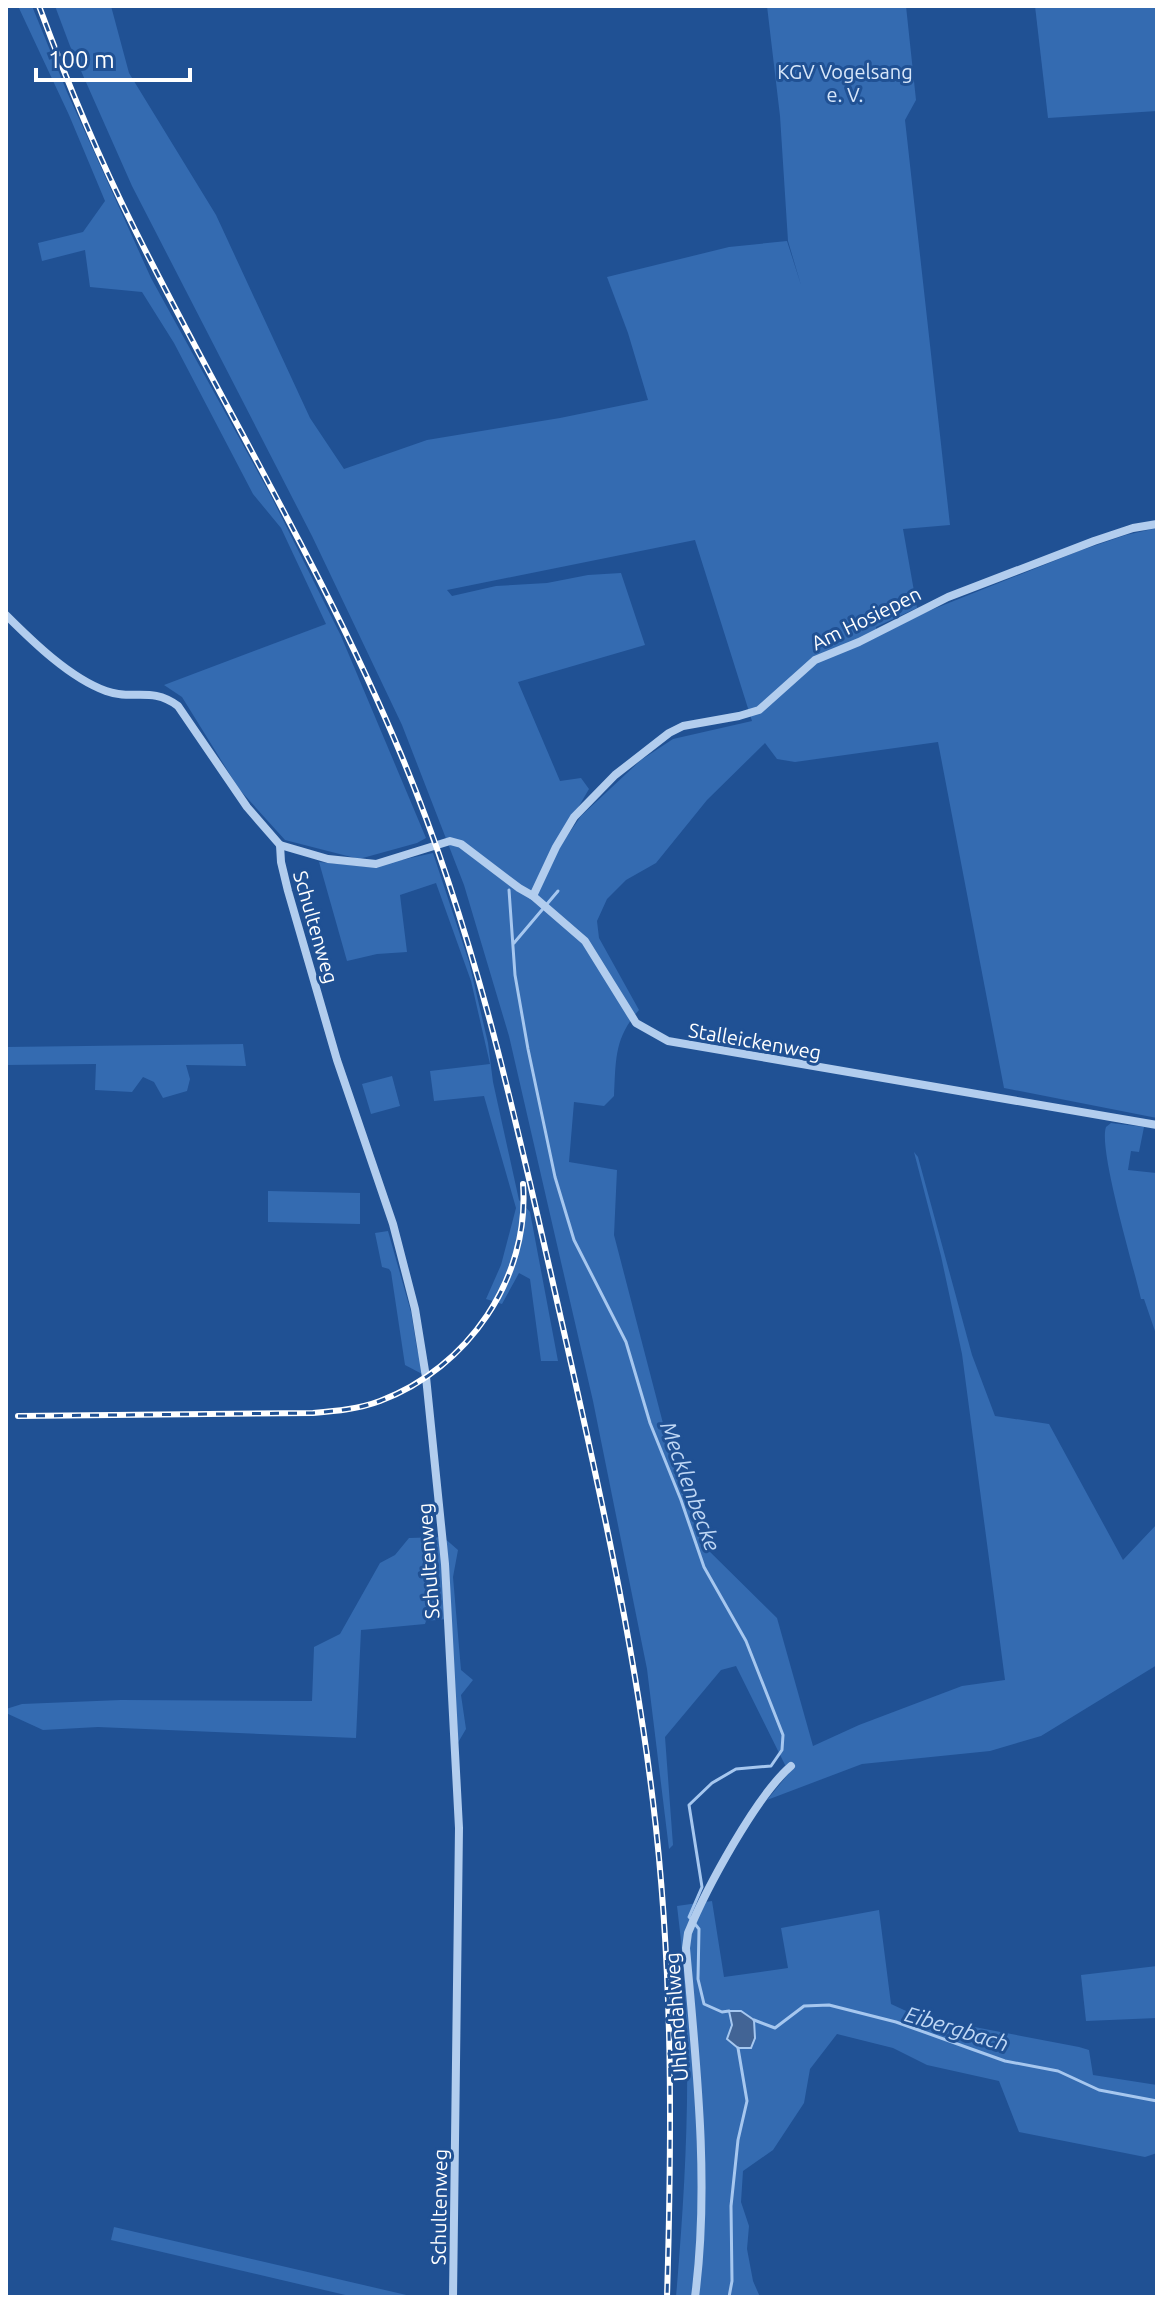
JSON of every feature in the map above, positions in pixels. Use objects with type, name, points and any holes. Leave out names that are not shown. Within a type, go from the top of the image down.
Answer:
[{"type":"street","name":"Am Hosiepen","points":[[533,896],[574,817],[615,775],[669,733],[683,726],[759,710],[815,660],[859,642],[948,597],[1094,541],[1157,524]]},
{"type":"street","points":[[6,615],[42,650],[106,691],[164,696],[178,706],[247,807],[280,845]]},
{"type":"street","name":"Stalleickenweg","points":[[280,845],[328,859],[376,864],[455,841],[467,847],[533,896],[585,941],[636,1023],[668,1041],[1157,1125]]},
{"type":"street","name":"Schultenweg","points":[[280,845],[288,891],[337,1060],[396,1237],[415,1309],[428,1391],[443,1540],[459,1828],[453,2297]]},
{"type":"street","name":"Uhlendahlweg","points":[[695,2297],[701,2239],[695,2063],[686,1948],[693,1921],[746,1826],[776,1779],[791,1766]]},
{"type":"green space","points":[[18,6],[32,6],[67,92],[151,278],[270,494],[341,636],[426,838],[417,843],[359,859],[285,840],[239,789],[182,697],[164,685],[326,624],[281,528],[253,494],[174,343],[142,292],[90,287],[85,250],[42,261],[38,243],[83,232],[105,201]]},
{"type":"green space","name":"KGV Vogelsang e. V.","points":[[55,6],[111,6],[129,73],[216,215],[310,418],[344,469],[427,440],[648,400],[607,277],[729,247],[787,241],[801,285],[788,241],[780,116],[767,6],[906,6],[916,100],[905,120],[950,525],[903,529],[917,608],[876,627],[876,632],[1079,551],[1157,528],[1157,1118],[1004,1088],[938,742],[795,762],[777,759],[765,743],[707,800],[656,863],[626,880],[607,899],[597,921],[599,938],[639,1010],[621,1040],[616,1060],[614,1096],[604,1106],[574,1102],[569,1162],[617,1170],[614,1235],[671,1454],[703,1545],[777,1618],[813,1746],[962,1686],[1005,1680],[962,1354],[914,1152],[918,1157],[972,1355],[995,1416],[1049,1424],[1123,1560],[1157,1524],[1157,1665],[1041,1736],[990,1751],[862,1764],[767,1800],[789,1773],[736,1666],[721,1670],[665,1737],[673,1845],[669,1849],[647,1669],[593,1401],[509,1036],[464,885],[402,725],[312,536],[132,186]],"holes":[[[695,540],[752,721],[673,739],[641,760],[581,816],[558,849],[536,895],[555,847],[589,789],[581,778],[560,781],[518,682],[645,645],[621,573],[496,586],[452,596],[447,590]]]},
{"type":"green space","points":[[1035,6],[1157,6],[1157,111],[1048,118]]},
{"type":"green space","points":[[433,853],[469,962],[519,1200],[530,1212],[558,1361],[541,1361],[530,1279],[519,1273],[502,1304],[486,1299],[501,1265],[516,1208],[484,1096],[434,1101],[430,1071],[490,1064],[471,981],[436,883],[400,895],[407,952],[377,954],[347,961],[319,862],[370,867]]},
{"type":"green space","points":[[243,1044],[246,1066],[186,1065],[190,1079],[187,1091],[163,1098],[154,1082],[143,1077],[132,1092],[95,1090],[96,1064],[6,1065],[6,1047]]},
{"type":"green space","points":[[392,1076],[400,1106],[371,1114],[362,1084]]},
{"type":"green space","points":[[1111,1123],[1144,1127],[1139,1152],[1131,1151],[1128,1170],[1156,1173],[1157,1165],[1157,1337],[1144,1299],[1141,1299],[1112,1183],[1105,1139],[1106,1127]]},
{"type":"green space","points":[[268,1191],[360,1193],[360,1224],[268,1222]]},
{"type":"green space","points":[[388,1231],[426,1376],[405,1365],[391,1272],[382,1267],[375,1233]]},
{"type":"green space","points":[[443,1537],[458,1550],[453,1577],[461,1670],[473,1680],[461,1695],[466,1729],[456,1746],[447,1619],[361,1630],[356,1738],[98,1727],[43,1730],[6,1713],[6,1709],[22,1704],[121,1700],[312,1701],[314,1647],[340,1634],[380,1563],[395,1555],[409,1538]]},
{"type":"green space","points":[[712,1901],[724,1977],[788,1968],[781,1928],[879,1910],[891,2004],[917,2016],[1089,2050],[1093,2075],[1157,2085],[1157,2153],[1145,2157],[1019,2132],[999,2081],[927,2065],[893,2048],[837,2034],[810,2069],[804,2103],[773,2150],[743,2171],[741,2202],[749,2226],[747,2249],[753,2281],[760,2297],[676,2297],[687,2102],[686,2003],[677,1906]]},
{"type":"green space","points":[[1157,1966],[1157,2018],[1086,2021],[1081,1975]]},
{"type":"green space","points":[[114,2227],[415,2297],[354,2297],[111,2240]]},
{"type":"shaded area","points":[[729,2011],[741,2011],[754,2020],[755,2038],[751,2048],[738,2048],[727,2039],[732,2025]]},
{"type":"waterway","name":"Mecklenbecke","points":[[509,890],[515,975],[528,1049],[555,1177],[574,1240],[626,1342],[650,1423],[704,1567],[746,1641],[783,1735],[782,1750],[771,1766],[736,1769],[712,1783],[689,1805],[702,1887],[689,1917],[691,1919]]},
{"type":"waterway","points":[[514,943],[558,891]]},
{"type":"waterway","name":"Mecklenbecke","points":[[695,1924],[699,1929],[698,1979],[704,2004],[722,2012],[729,2011]]},
{"type":"waterway","name":"Eibergbach","points":[[754,2020],[775,2028],[804,2006],[829,2005],[896,2022],[1005,2061],[1058,2071],[1099,2090],[1157,2101]]},
{"type":"waterway","name":"Eibergbach","points":[[729,2297],[732,2281],[731,2206],[738,2140],[747,2101],[738,2048]]},
{"type":"railway","points":[[39,6],[121,201],[307,556],[372,689],[427,820],[470,949],[522,1146],[596,1474],[644,1736],[660,1864],[668,1987],[670,2173],[667,2297]]},
{"type":"railway","points":[[18,1416],[313,1413],[356,1408],[380,1401],[412,1386],[440,1366],[466,1343],[487,1315],[504,1285],[516,1253],[522,1219],[523,1184]]}]
